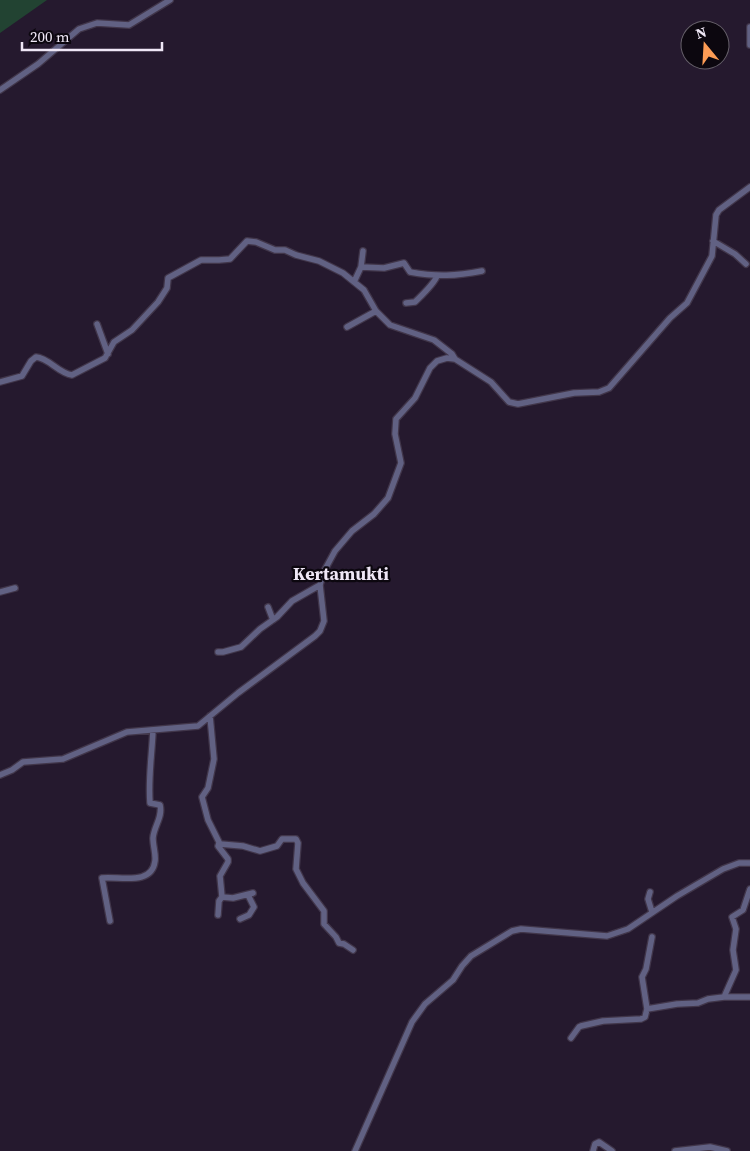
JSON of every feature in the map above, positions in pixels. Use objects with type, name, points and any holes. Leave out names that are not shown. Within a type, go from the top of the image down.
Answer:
[{"type":"street","points":[[0,90],[49,56],[79,29],[96,24],[129,25],[170,0]]},
{"type":"street","points":[[750,27],[750,45]]},
{"type":"street","points":[[0,382],[22,376],[31,361],[39,356],[66,374],[72,375],[104,358],[114,342],[132,330],[158,302],[167,288],[168,278],[201,260],[230,258],[248,241],[319,261],[343,273],[364,290],[376,312],[394,327],[434,340],[452,354],[455,359],[490,382],[514,404],[574,393],[599,392],[613,384],[670,318],[687,303],[713,253],[716,215],[719,210],[750,186]]},
{"type":"street","points":[[713,241],[735,254],[746,264]]},
{"type":"street","points":[[354,282],[361,267],[363,251]]},
{"type":"street","points":[[361,267],[384,268],[404,263],[410,272],[437,276],[458,276],[482,270]]},
{"type":"street","points":[[406,303],[415,302],[434,283],[437,276]]},
{"type":"street","points":[[347,328],[376,312]]},
{"type":"street","points":[[97,324],[108,354]]},
{"type":"street","points":[[0,775],[12,770],[23,762],[63,759],[121,734],[194,727],[320,631],[324,622],[320,585],[323,573],[335,551],[352,531],[374,514],[388,498],[401,463],[395,434],[396,419],[415,398],[433,364],[443,359],[455,359]]},
{"type":"street","points":[[218,652],[241,646],[273,620],[292,601],[320,585]]},
{"type":"street","points":[[0,592],[15,588]]},
{"type":"street","points":[[268,607],[273,620]]},
{"type":"street","points":[[210,716],[214,759],[208,788],[202,797],[208,820],[220,843],[218,846],[228,862],[220,876],[223,890],[219,901],[218,915]]},
{"type":"street","points":[[110,921],[102,878],[135,878],[150,874],[155,860],[153,840],[161,811],[160,805],[150,803],[149,784],[152,764],[153,730]]},
{"type":"street","points":[[220,843],[231,846],[243,846],[260,851],[277,846],[282,839],[296,839],[298,843],[296,869],[298,874],[324,911],[324,924],[339,943],[353,950]]},
{"type":"street","points":[[355,1151],[412,1022],[426,1004],[453,980],[462,966],[478,951],[517,929],[607,936],[628,929],[652,912],[723,869],[739,863],[750,863]]},
{"type":"street","points":[[724,997],[736,970],[733,950],[736,929],[732,917],[743,910],[750,889]]},
{"type":"street","points":[[650,892],[648,899],[652,912]]},
{"type":"street","points":[[222,897],[234,898],[250,894],[254,908],[249,915],[240,920]]},
{"type":"street","points":[[571,1038],[578,1027],[603,1021],[641,1019],[645,1017],[647,1009],[642,977],[653,941],[652,937]]},
{"type":"street","points":[[647,1009],[698,1003],[708,999],[724,997],[750,997]]},
{"type":"street","points":[[593,1151],[594,1145],[599,1142],[612,1151]]},
{"type":"street","points":[[675,1151],[710,1147],[726,1151]]},
{"type":"green space","points":[[0,0],[47,0],[0,33]]},
{"type":"district","name":"Kertamukti","points":[[341,574]]}]
